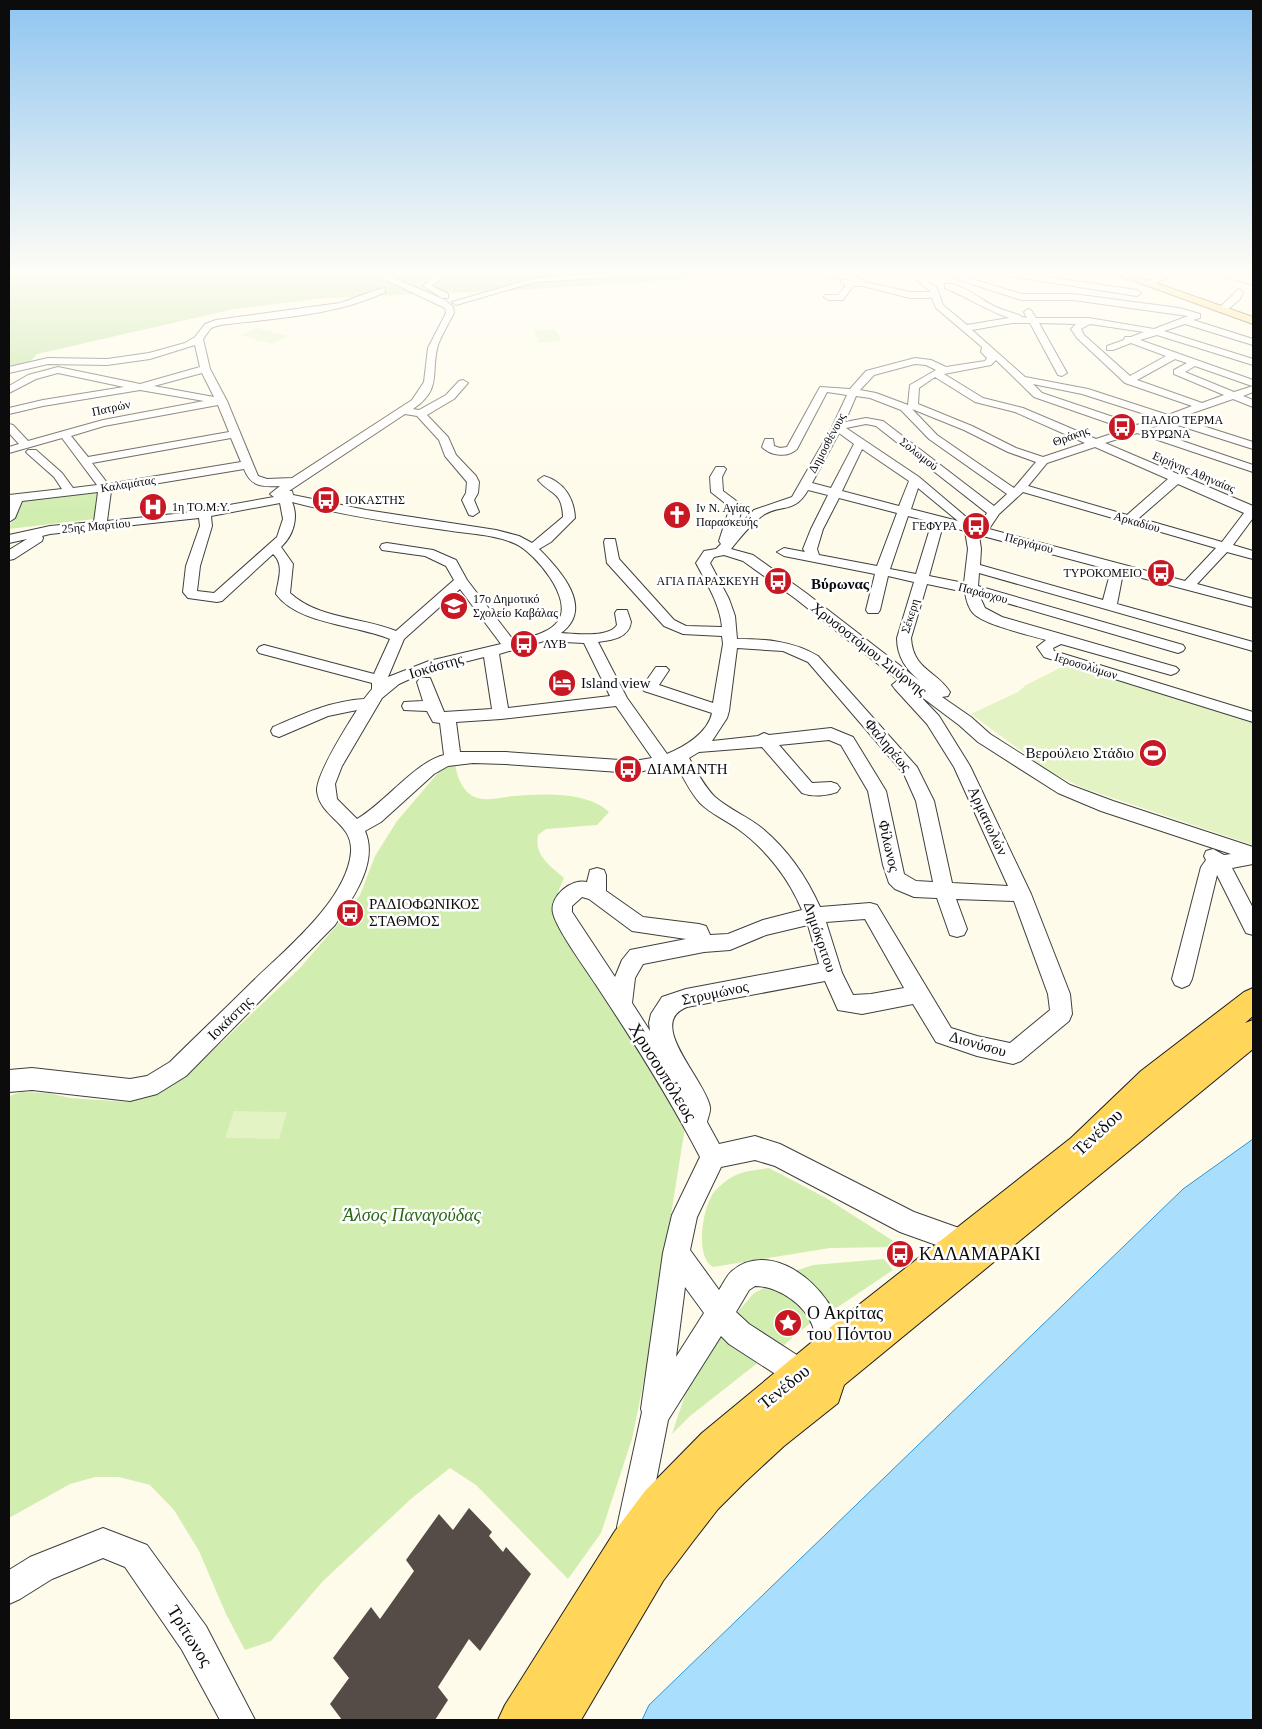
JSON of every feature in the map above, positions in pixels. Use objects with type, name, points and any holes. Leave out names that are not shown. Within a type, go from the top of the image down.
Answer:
[{"type":"main road","name":"Τενέδου","points":[[557,1720],[649,1567],[680,1526],[705,1496],[771,1433],[821,1372],[964,1242],[1082,1148],[1151,1081],[1253,1000]]},
{"type":"main road","name":"Τενέδου","points":[[520,1720],[629,1545],[659,1505],[685,1476],[751,1414],[821,1372],[1253,1032]]},
{"type":"street","points":[[9,389],[11,370],[48,361],[100,362],[136,358],[153,354]]},
{"type":"street","points":[[201,354],[205,369],[222,401],[253,478],[258,482],[299,482]]},
{"type":"street","points":[[406,410],[428,389],[432,378],[434,354]]},
{"type":"street","points":[[206,514],[206,526],[192,573],[190,592],[193,595],[218,598],[274,548],[285,535],[288,525],[288,505],[281,496],[299,482],[432,394],[438,382],[440,354]]},
{"type":"street","points":[[909,407],[914,387],[924,378],[939,371],[988,364],[992,358],[988,354]]},
{"type":"street","points":[[992,354],[1038,395],[1044,398],[1253,468]]},
{"type":"street","points":[[1052,354],[1062,373]]},
{"type":"street","points":[[1098,354],[1129,381],[1204,407]]},
{"type":"street","points":[[1152,354],[1143,359],[1157,364]]},
{"type":"street","points":[[1170,354],[1253,383]]},
{"type":"street","points":[[1217,354],[1177,372],[1253,404]]},
{"type":"street","points":[[1230,354],[1253,362]]},
{"type":"street","points":[[1129,381],[1174,355]]},
{"type":"street","name":"Δημοσθένους","points":[[721,551],[758,513],[794,502],[837,427],[853,392],[870,373],[915,361],[928,362],[939,371]]},
{"type":"street","points":[[9,411],[43,403],[140,387],[205,369]]},
{"type":"street","points":[[9,389],[32,377],[58,370],[222,401]]},
{"type":"street","name":"Ειρήνης Αθηναίας","points":[[939,371],[979,400],[1019,410],[1091,443],[1252,511]]},
{"type":"street","points":[[1021,379],[1084,391],[1253,446]]},
{"type":"street","points":[[421,414],[450,397],[463,383]]},
{"type":"street","points":[[1157,392],[1168,386],[1184,388],[1246,413]]},
{"type":"street","points":[[769,441],[768,447],[788,451],[822,391],[829,389],[880,397],[968,428],[1005,447],[1042,461]]},
{"type":"street","name":"Θράκης","points":[[976,529],[1018,491],[1042,461],[1091,443],[1220,402],[1253,389]]},
{"type":"street","name":"Πατρών","points":[[9,450],[29,448],[64,434],[103,423],[222,401]]},
{"type":"street","name":"Αρκαδίου","points":[[909,407],[933,437],[1018,491],[1253,555]]},
{"type":"street","points":[[406,410],[421,414],[430,426],[444,439],[451,456],[470,476],[473,486],[468,500],[473,512]]},
{"type":"street","points":[[1002,417],[1019,410]]},
{"type":"street","name":"Σολωμού","points":[[837,427],[866,421],[879,423],[994,512]]},
{"type":"street","points":[[9,427],[58,475],[68,491]]},
{"type":"street","points":[[837,427],[915,480],[976,529]]},
{"type":"street","points":[[64,434],[87,461],[105,488],[100,525]]},
{"type":"street","points":[[87,461],[234,434]]},
{"type":"street","points":[[814,558],[810,550],[817,529],[860,443]]},
{"type":"street","name":"Καλαμάτας","points":[[13,499],[105,488],[247,465]]},
{"type":"street","points":[[680,755],[715,726],[721,711],[730,638],[728,616],[722,599],[703,566],[706,556],[721,551],[738,506],[717,492],[716,477],[720,469]]},
{"type":"street","points":[[1130,520],[1176,479]]},
{"type":"street","points":[[532,548],[546,539],[569,518],[569,502],[562,493],[544,480]]},
{"type":"street","points":[[873,610],[882,572],[915,480]]},
{"type":"street","name":"Περγάμου","points":[[805,485],[1253,603]]},
{"type":"street","name":"Ιοκάστης","points":[[178,1069],[308,942],[334,912],[351,882],[361,850],[361,840],[356,828],[330,802],[325,789],[331,772],[380,685],[421,668],[543,637],[560,628],[569,616],[569,602],[545,562],[532,548],[522,542],[510,538],[281,496]]},
{"type":"street","name":"25ης Μαρτίου","points":[[9,539],[50,530],[173,519],[206,514],[281,496]]},
{"type":"street","points":[[9,518],[13,499]]},
{"type":"street","points":[[1189,585],[1225,546],[1252,511]]},
{"type":"street","name":"Σέκερη","points":[[939,519],[904,638],[904,652],[914,667],[949,699],[965,721]]},
{"type":"street","name":"Ιεροσολύμων","points":[[976,529],[972,589],[977,608],[985,615],[1059,639]]},
{"type":"street","points":[[9,556],[50,530]]},
{"type":"street","points":[[610,542],[612,560],[669,623],[683,630],[730,638]]},
{"type":"street","points":[[274,548],[286,559],[283,594],[296,605],[324,615],[372,627],[398,638]]},
{"type":"street","points":[[387,548],[428,553],[451,563],[461,581],[510,646]]},
{"type":"street","name":"Χρυσοστόμου Σμύρνης","points":[[721,551],[741,554],[762,567],[887,665],[965,721],[984,738],[1064,789],[1107,806],[1253,856]]},
{"type":"street","name":"Παράσχου","points":[[784,552],[972,589],[1178,648]]},
{"type":"street","points":[[972,567],[1253,647]]},
{"type":"street","points":[[1109,606],[1118,567]]},
{"type":"street","points":[[264,650],[380,685],[398,638],[461,581]]},
{"type":"street","points":[[543,637],[589,639],[614,634],[622,630],[624,625],[622,613]]},
{"type":"street","points":[[1164,690],[1185,628]]},
{"type":"street","name":"Φαληρέως","points":[[730,638],[786,647],[813,658],[911,770],[925,801],[944,891],[957,929]]},
{"type":"street","name":"Δημόκριτου","points":[[589,639],[620,700],[680,755],[700,792],[710,802],[746,825],[760,837],[781,860],[801,887],[816,915],[831,971],[846,1003],[851,1005],[918,994]]},
{"type":"street","points":[[1059,639],[1171,670]]},
{"type":"street","name":"Ιεροσολύμων","points":[[1059,639],[1044,647],[1049,654],[1253,716]]},
{"type":"street","points":[[491,651],[501,714]]},
{"type":"street","name":"Αρματωλών","points":[[887,665],[890,674],[933,720],[955,754],[1022,894],[1059,994]]},
{"type":"street","points":[[661,670],[650,687],[721,711]]},
{"type":"street","points":[[425,682],[432,706],[439,718],[501,714],[620,700]]},
{"type":"street","points":[[279,732],[327,710],[347,705],[370,704]]},
{"type":"street","points":[[410,706],[432,706]]},
{"type":"street","points":[[447,718],[453,759]]},
{"type":"street","name":"Φίλωνος","points":[[764,740],[831,734],[848,741],[877,791],[892,866],[896,878],[902,884],[914,889],[1022,894]]},
{"type":"street","points":[[356,828],[375,817],[428,770],[443,761],[453,759],[497,758],[634,767],[708,747],[764,740],[808,789],[831,788]]},
{"type":"street","points":[[1188,833],[1221,864],[1253,927]]},
{"type":"street","points":[[1182,979],[1210,867],[1253,856]]},
{"type":"street","name":"Χρυσουπόλεως","points":[[704,944],[699,932],[639,925],[596,884],[577,889],[562,903],[562,912],[582,948],[622,1004],[695,1123],[713,1157]]},
{"type":"street","points":[[622,1004],[624,980],[630,962],[637,956],[704,944],[730,942],[763,928],[816,915],[870,911]]},
{"type":"street","name":"Διονύσου","points":[[870,911],[944,1035],[977,1046],[1013,1054],[1061,1014],[1059,994]]},
{"type":"street","name":"Στρυμώνος","points":[[695,1123],[699,1108],[694,1095],[662,1039],[660,1024],[662,1014],[670,1004],[686,998],[831,971]]},
{"type":"street","points":[[9,1081],[32,1079],[130,1090],[149,1086],[178,1069]]},
{"type":"street","points":[[629,1545],[655,1415],[676,1253],[684,1215],[713,1157],[755,1148],[780,1156],[909,1223],[964,1242]]},
{"type":"street","points":[[655,1415],[720,1312],[740,1281],[752,1273],[766,1273],[781,1278],[794,1286],[817,1308],[824,1320],[821,1372],[738,1334],[720,1312],[676,1253]]},
{"type":"street","name":"Τρίτωνος","points":[[9,1588],[41,1568],[103,1543],[136,1556],[194,1638],[238,1720]]},
{"type":"green space","points":[[9,354],[38,354],[28,364],[9,371]]},
{"type":"green space","points":[[100,490],[94,519],[9,529],[20,501]]},
{"type":"green space","points":[[1068,664],[1253,720],[1253,845],[1083,788],[1050,772],[971,714],[1018,692],[1026,685]]},
{"type":"green space","name":"Άλσος Παναγούδας","points":[[455,763],[463,787],[477,798],[564,795],[589,800],[609,812],[597,825],[546,829],[538,835],[537,842],[544,859],[564,878],[552,906],[555,920],[587,965],[686,1121],[647,1365],[632,1439],[601,1533],[568,1579],[476,1485],[450,1468],[412,1498],[323,1581],[271,1641],[245,1650],[226,1614],[199,1551],[174,1510],[150,1485],[119,1477],[95,1477],[70,1484],[9,1518],[9,1096],[22,1092],[49,1093],[70,1098],[129,1102],[153,1095],[174,1083],[204,1059],[300,968],[360,895],[375,856],[397,821],[444,766]]},
{"type":"green space","points":[[234,1111],[287,1112],[279,1139],[225,1138]]},
{"type":"green space","points":[[769,1168],[826,1198],[895,1242],[898,1247],[830,1248],[713,1267],[707,1261],[702,1242],[704,1219],[710,1199],[723,1183],[736,1175]]},
{"type":"green space","points":[[884,1259],[893,1270],[829,1313],[792,1272],[813,1265]]},
{"type":"green space","points":[[764,1288],[780,1292],[792,1299],[803,1309],[812,1322],[799,1332],[795,1327],[796,1322],[791,1314],[779,1326],[782,1330],[789,1330],[793,1337],[780,1349],[735,1315],[754,1293]]},
{"type":"green space","points":[[719,1322],[760,1361],[690,1416],[672,1434],[689,1383]]},
{"type":"water","points":[[1253,1139],[1253,1720],[642,1720],[649,1705],[1183,1189]]},
{"type":"building","points":[[469,1508],[492,1532],[489,1536],[503,1552],[506,1547],[531,1574],[480,1651],[469,1639],[438,1687],[448,1700],[435,1720],[342,1720],[330,1704],[349,1678],[333,1658],[371,1607],[380,1619],[414,1571],[406,1560],[439,1514],[453,1530]]},
{"type":"place","name":"ΠΑΛΙΟ ΤΕΡΜΑ ΒΥΡΩΝΑ","points":[[1122,427]]},
{"type":"place","name":"ΙΟΚΑΣΤΗΣ","points":[[326,500]]},
{"type":"place","name":"1η ΤΟ.Μ.Υ.","points":[[153,507]]},
{"type":"place","name":"Ιν Ν. Αγίας Παρασκευής","points":[[677,515]]},
{"type":"place","name":"ΓΕΦΥΡΑ","points":[[976,526]]},
{"type":"place","name":"ΤΥΡΟΚΟΜΕΙΟ","points":[[1161,573]]},
{"type":"place","name":"ΑΓΙΑ ΠΑΡΑΣΚΕΥΗ","points":[[778,581]]},
{"type":"place","name":"17ο Δημοτικό Σχολείο Καβάλας","points":[[454,606]]},
{"type":"place","name":"ΛΥΒ","points":[[524,644]]},
{"type":"place","name":"Island view","points":[[562,683]]},
{"type":"place","name":"Βερούλειο Στάδιο","points":[[1153,753]]},
{"type":"place","name":"ΔΙΑΜΑΝΤΗ","points":[[628,769]]},
{"type":"place","name":"ΡΑΔΙΟΦΩΝΙΚΟΣ ΣΤΑΘΜΟΣ","points":[[350,913]]},
{"type":"place","name":"ΚΑΛΑΜΑΡΑΚΙ","points":[[900,1254]]},
{"type":"place","name":"Ο Ακρίτας του Πόντου","points":[[788,1323]]},
{"type":"district","name":"Βύρωνας","points":[[840,584]]}]
